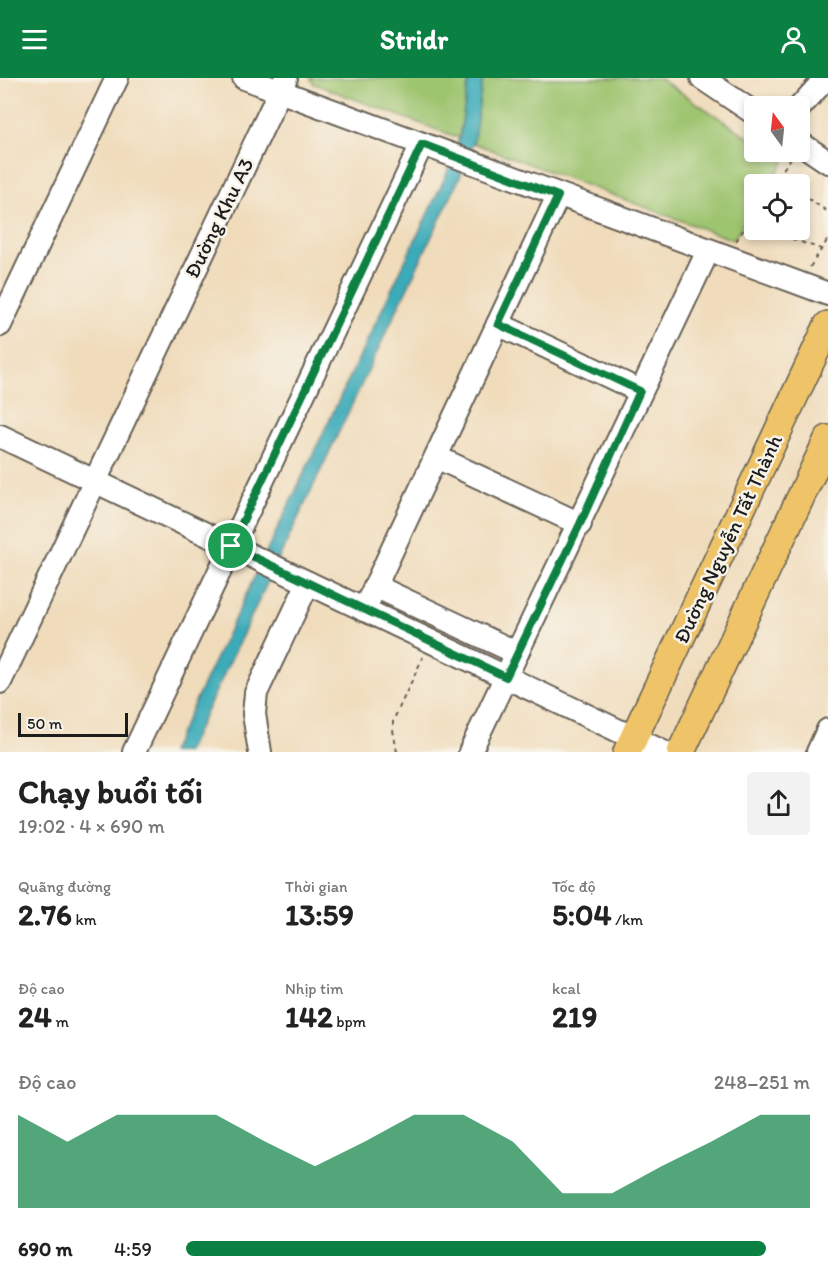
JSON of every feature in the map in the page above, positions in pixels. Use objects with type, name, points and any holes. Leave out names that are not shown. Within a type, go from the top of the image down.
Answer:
[{"type":"main road","name":"Đường Nguyễn Tất Thành","points":[[630,745],[828,325]]},
{"type":"main road","points":[[681,752],[828,439]]},
{"type":"street","points":[[0,325],[117,78]]},
{"type":"street","points":[[244,78],[283,85],[475,165],[828,294]]},
{"type":"street","points":[[702,78],[744,106]]},
{"type":"street","points":[[810,96],[826,78]]},
{"type":"street","name":"Đường Khu A3","points":[[0,682],[93,481],[283,85]]},
{"type":"street","points":[[134,752],[422,144]]},
{"type":"street","points":[[810,155],[828,162]]},
{"type":"street","points":[[364,609],[558,196]]},
{"type":"street","points":[[470,752],[708,251]]},
{"type":"street","points":[[498,324],[640,391]]},
{"type":"street","points":[[0,436],[506,677],[630,745],[663,752]]},
{"type":"street","points":[[436,457],[580,524]]},
{"type":"street","points":[[260,752],[254,714],[256,693],[308,583]]},
{"type":"street","points":[[375,586],[517,653]]},
{"type":"street","points":[[818,752],[828,730]]},
{"type":"path","points":[[810,200],[828,212]]},
{"type":"path","points":[[733,246],[744,229]]},
{"type":"path","points":[[806,273],[828,239]]},
{"type":"path","points":[[796,240],[822,249]]},
{"type":"path","points":[[397,752],[393,721],[426,652]]},
{"type":"green space","points":[[310,78],[469,78],[459,138],[314,84]]},
{"type":"green space","points":[[483,78],[659,78],[744,134],[744,162],[784,162],[776,174],[744,174],[744,223],[733,240],[473,143]]},
{"type":"water","points":[[469,78],[483,78],[474,140],[460,177],[187,752],[171,752],[447,173],[460,135]]},
{"type":"route","points":[[422,144],[558,196],[498,324],[640,391],[580,524],[506,677],[231,546],[422,144]]}]
